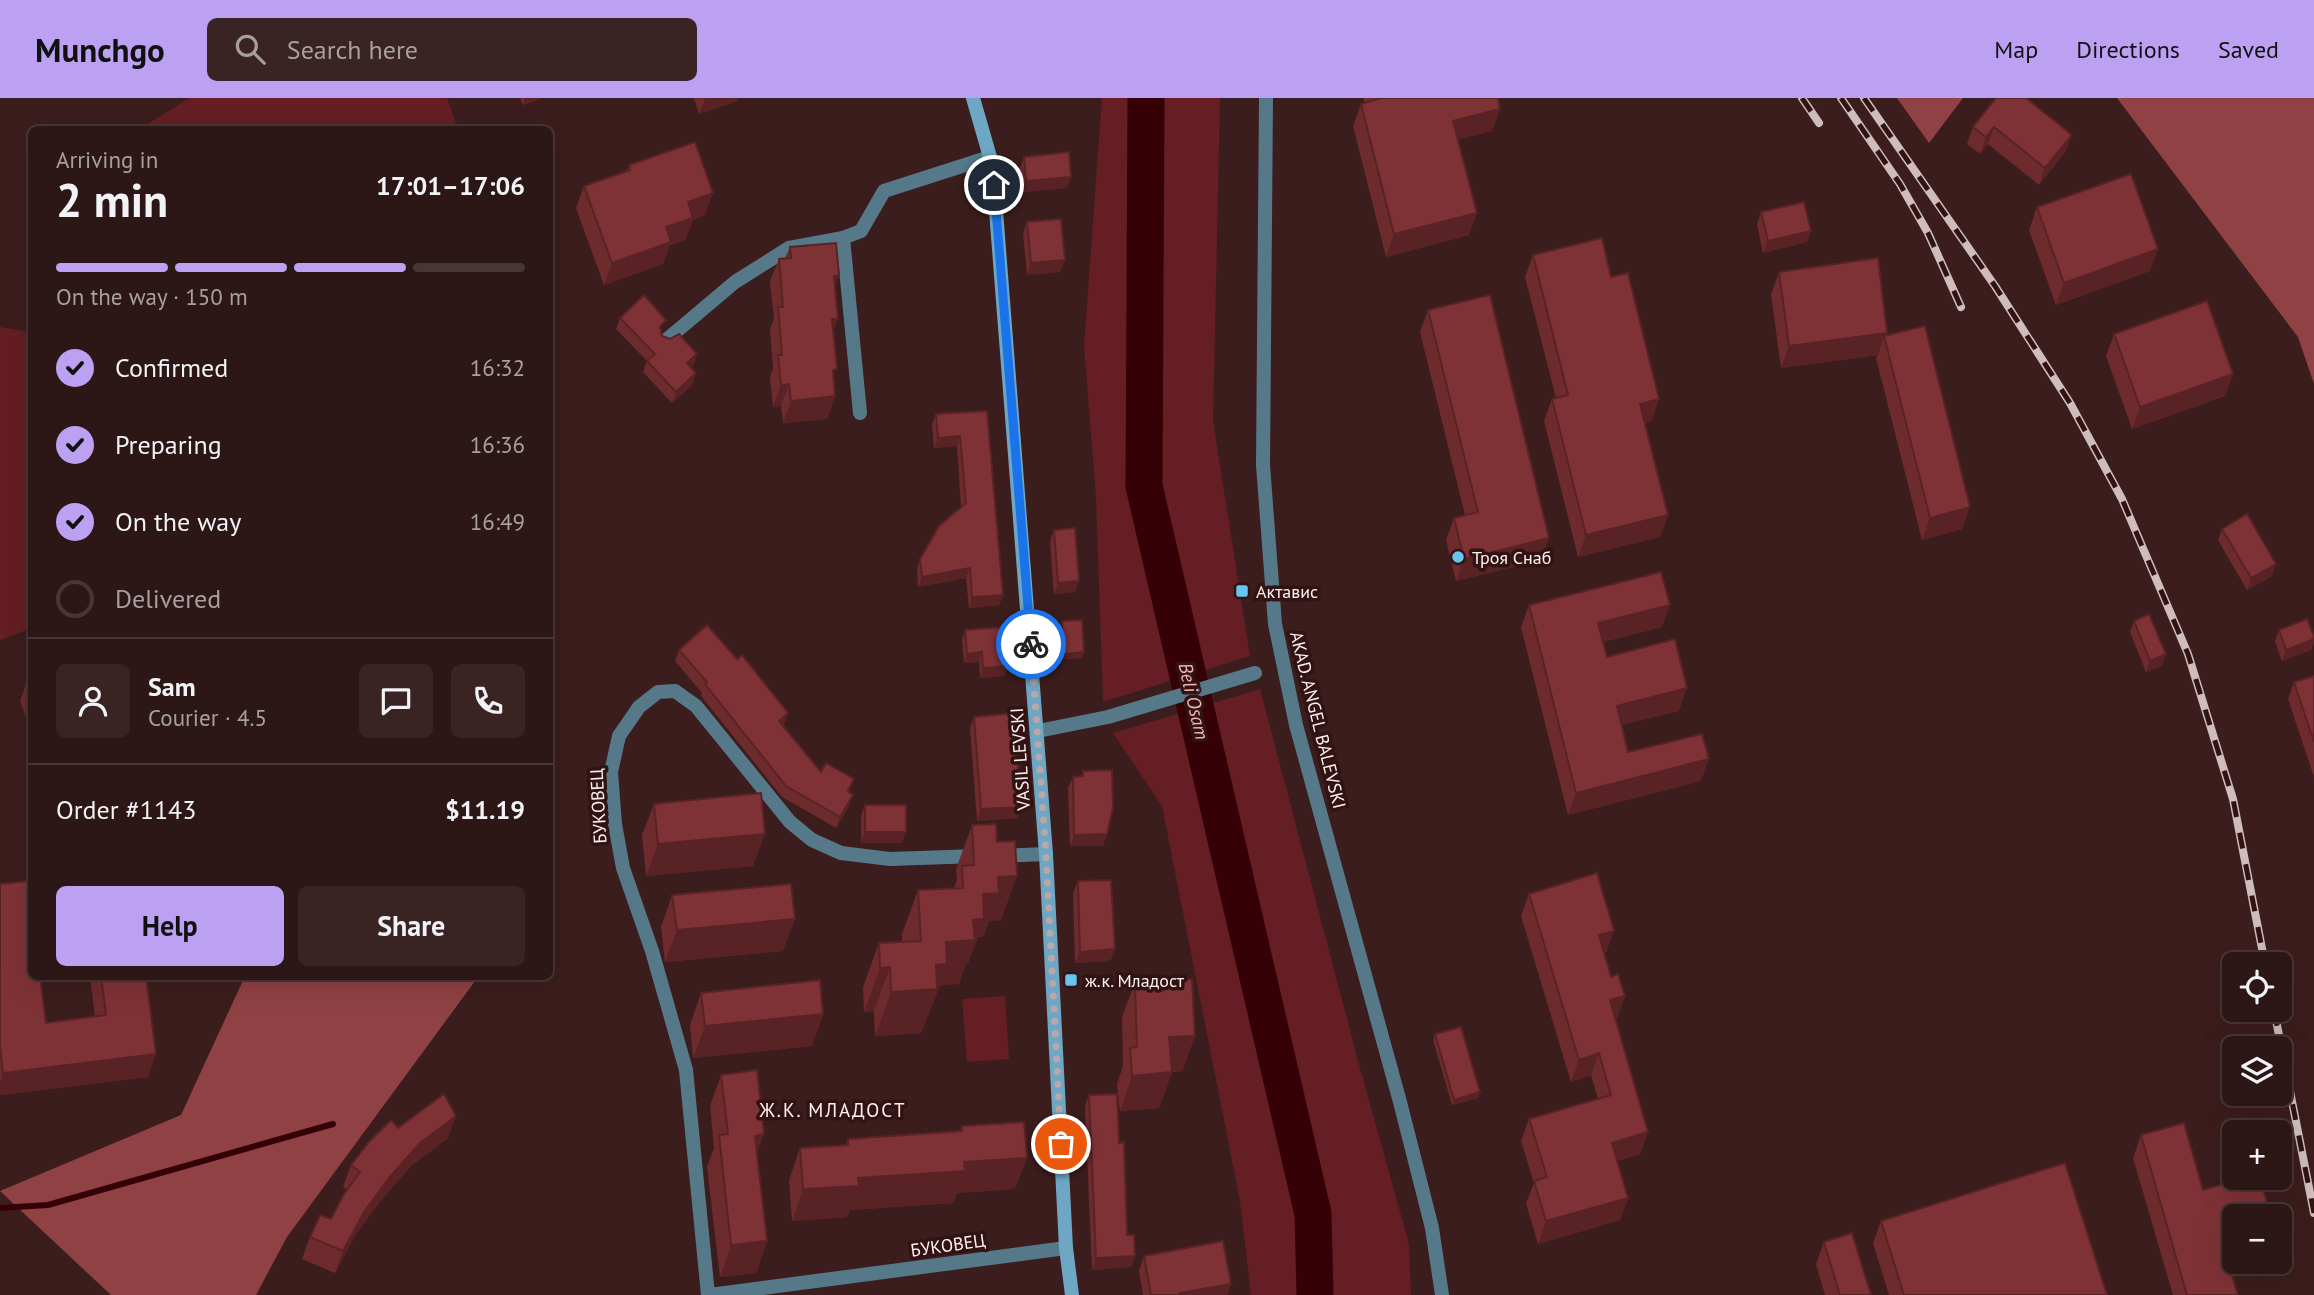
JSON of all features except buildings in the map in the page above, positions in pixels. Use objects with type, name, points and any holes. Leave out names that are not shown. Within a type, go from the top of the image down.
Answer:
[{"type":"main road","name":"VASIL LEVSKI","points":[[973,98],[990,157],[994,185],[1038,730],[1066,1248],[1072,1295]]},
{"type":"street","name":"AKAD. ANGEL BALEVSKI","points":[[1266,98],[1263,466],[1275,624],[1296,725],[1401,1102],[1432,1228],[1442,1295]]},
{"type":"street","points":[[665,341],[735,282],[789,248],[844,238],[861,231],[884,191],[990,157]]},
{"type":"street","points":[[844,238],[860,413]]},
{"type":"street","points":[[1038,730],[1108,717],[1255,673]]},
{"type":"street","name":"БУКОВЕЦ","points":[[1046,854],[890,859],[841,853],[812,840],[790,822],[696,706],[675,691],[658,692],[639,707],[619,736],[611,772],[615,824],[623,868],[652,951],[686,1070],[709,1295],[1066,1248]]},
{"type":"shaded area","points":[[189,98],[447,98],[457,126],[145,126]]},
{"type":"shaded area","points":[[1102,98],[1220,98],[1213,421],[1250,656],[1103,702],[1096,496],[1084,346]]},
{"type":"shaded area","points":[[1897,98],[1963,98],[1929,143]]},
{"type":"shaded area","points":[[2117,98],[2314,98],[2314,384],[2298,337]]},
{"type":"shaded area","points":[[0,327],[28,332],[28,630],[0,640]]},
{"type":"shaded area","points":[[1260,689],[1409,1244],[1411,1295],[1251,1295],[1240,1201],[1162,806],[1113,733]]},
{"type":"shaded area","points":[[243,980],[476,980],[287,1237],[256,1295],[111,1295],[0,1191],[181,1115]]},
{"type":"shaded area","points":[[1005,996],[1009,1059],[967,1062],[962,999]]},
{"type":"waterway","name":"Beli Osam","points":[[1146,98],[1144,486],[1313,1214],[1315,1295]]},
{"type":"waterway","points":[[0,1208],[48,1205],[333,1124]]},
{"type":"railway","points":[[1802,98],[1819,123]]},
{"type":"railway","points":[[1841,98],[1900,184],[1928,233],[1961,307]]},
{"type":"railway","points":[[1864,98],[1995,286],[2070,403],[2122,499],[2188,654],[2233,799],[2263,952]]},
{"type":"railway","points":[[2276,1022],[2314,1213]]},
{"type":"way so far","points":[[1031,644],[1046,854],[1061,1144]]},
{"type":"place","name":"Троя Снаб","points":[[1458,557]]},
{"type":"place","name":"Актавис","points":[[1242,591]]},
{"type":"place","name":"ж.к. Младост","points":[[1071,980]]},
{"type":"district","name":"Ж.К. МЛАДОСТ","points":[[833,1110]]},
{"type":"route","points":[[994,185],[1031,644]]}]
